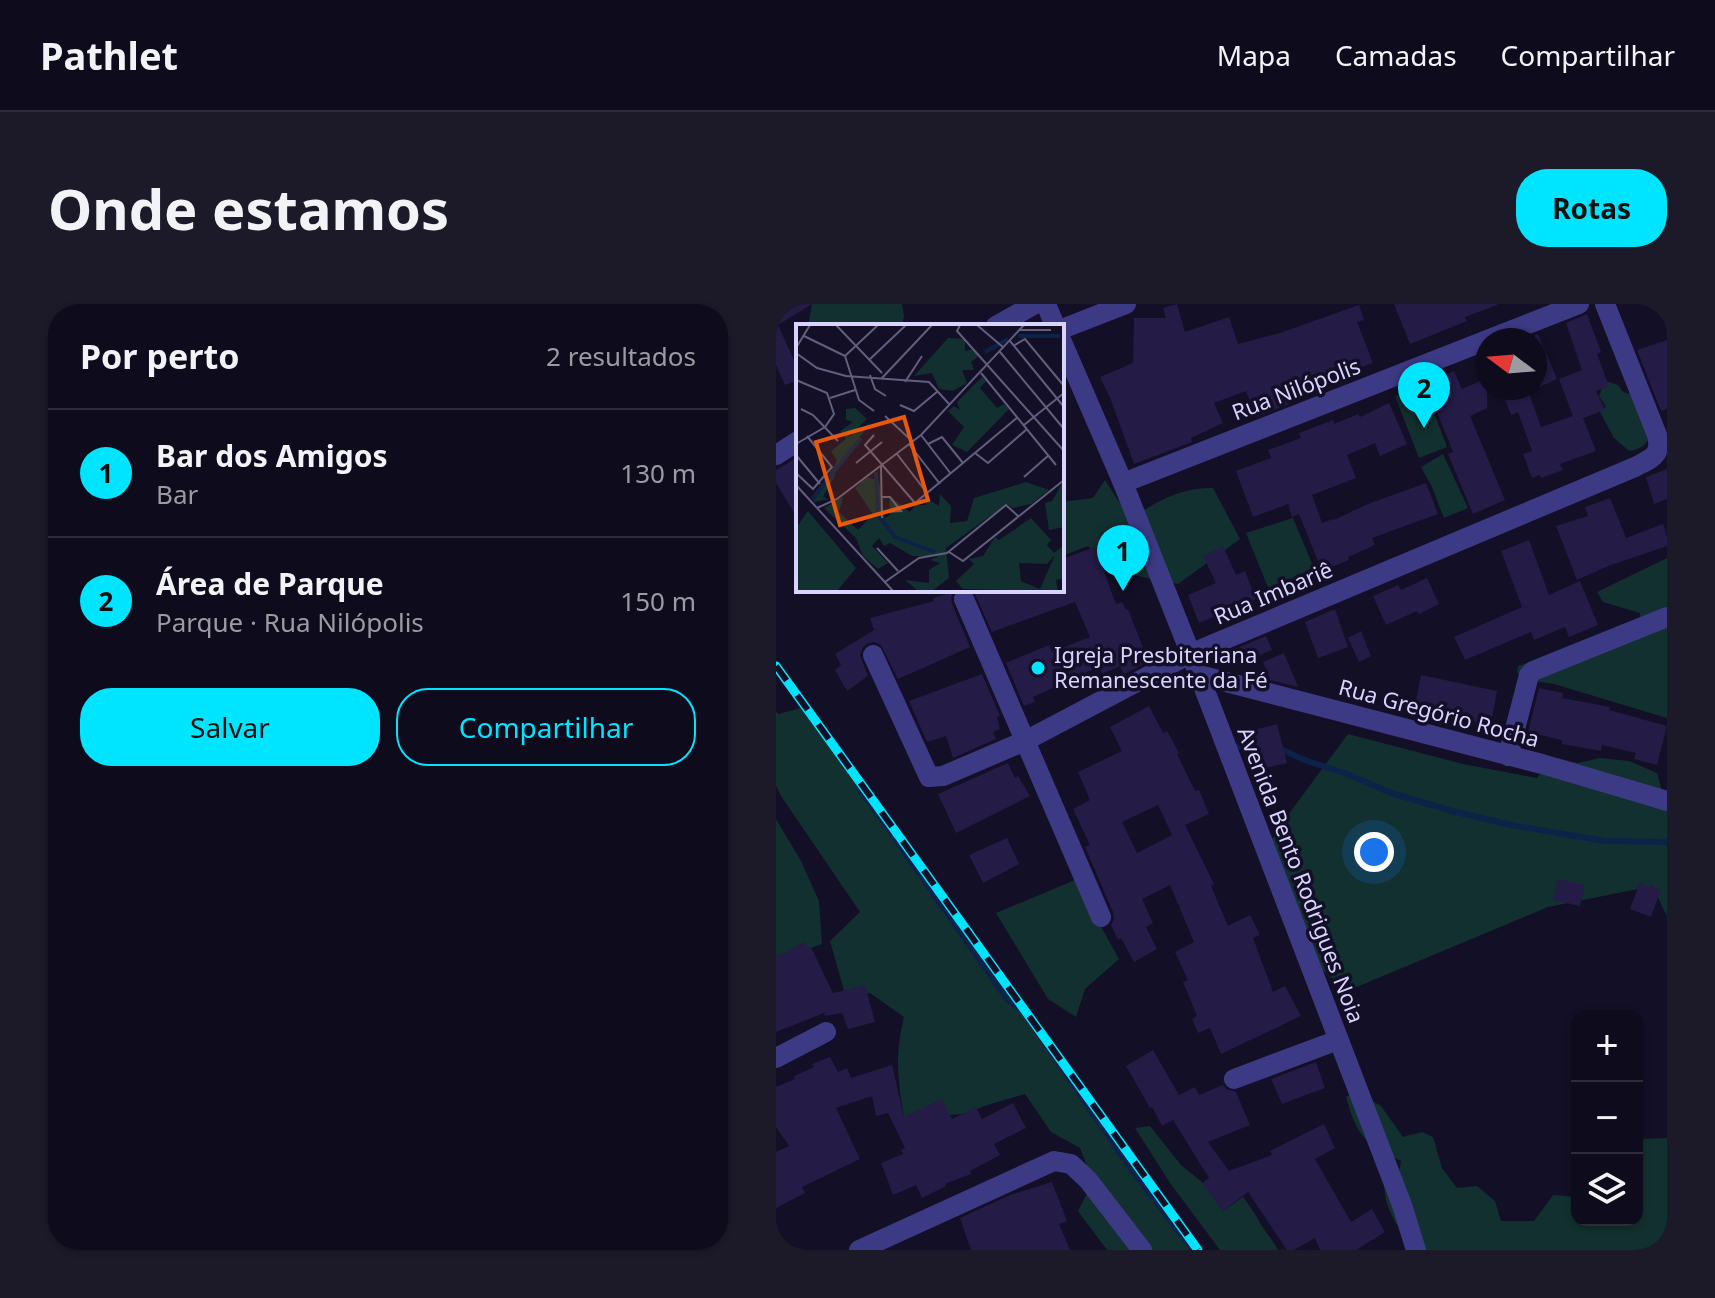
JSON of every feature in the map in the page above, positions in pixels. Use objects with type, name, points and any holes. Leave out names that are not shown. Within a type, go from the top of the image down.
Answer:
[{"type":"street","points":[[1000,324],[1035,304]]},
{"type":"street","points":[[1046,304],[1054,324]]},
{"type":"street","points":[[1064,328],[1126,304]]},
{"type":"street","name":"Rua Nilópolis","points":[[1518,328],[1579,304]]},
{"type":"street","name":"Rua Imbariê","points":[[873,655],[929,777],[943,776],[1025,741],[1190,654],[1635,467],[1657,453],[1660,446],[1605,304]]},
{"type":"street","name":"Rua Nilópolis","points":[[1123,483],[1475,345]]},
{"type":"street","name":"Avenida Bento Rodrigues Noia","points":[[1064,347],[1123,483],[1199,675],[1402,1205],[1416,1250]]},
{"type":"street","points":[[776,455],[796,442]]},
{"type":"street","points":[[964,599],[1101,917]]},
{"type":"street","points":[[1508,756],[1529,675],[1533,671],[1667,617]]},
{"type":"street","name":"Rua Gregório Rocha","points":[[1199,675],[1665,794]]},
{"type":"street","points":[[776,1058],[826,1032]]},
{"type":"street","points":[[1234,1079],[1338,1040]]},
{"type":"street","points":[[859,1250],[1054,1161],[1071,1164],[1088,1180],[1142,1250]]},
{"type":"green space","points":[[812,304],[902,304],[904,316],[902,324],[808,324]]},
{"type":"green space","points":[[1605,381],[1618,385],[1623,392],[1630,394],[1652,433],[1640,448],[1629,451],[1614,438],[1599,410],[1606,407],[1599,396]]},
{"type":"green space","points":[[1423,384],[1447,447],[1419,458],[1395,396]]},
{"type":"green space","points":[[1443,454],[1468,508],[1444,518],[1421,467]]},
{"type":"green space","points":[[1105,480],[1130,519],[1159,501],[1180,493],[1213,488],[1240,539],[1178,584],[1113,571],[1088,546],[1064,555],[1064,502],[1093,498]]},
{"type":"green space","points":[[1293,518],[1316,573],[1271,595],[1246,533]]},
{"type":"green space","points":[[1667,558],[1667,718],[1554,684],[1521,679],[1518,666],[1640,626],[1640,613],[1603,602],[1597,592]]},
{"type":"green space","points":[[805,707],[1012,994],[1190,1250],[1107,1250],[1078,1211],[1093,1182],[1080,1148],[1051,1132],[1025,1094],[969,1113],[905,1122],[898,1070],[904,1017],[870,993],[845,994],[830,941],[860,912],[776,786],[776,711],[778,714]]},
{"type":"green space","points":[[1348,734],[1463,764],[1537,778],[1553,757],[1577,763],[1600,758],[1629,761],[1657,773],[1667,809],[1667,917],[1653,886],[1548,907],[1347,991],[1320,968],[1269,844]]},
{"type":"green space","points":[[776,819],[801,861],[819,901],[822,944],[776,961]]},
{"type":"green space","points":[[1075,880],[1119,959],[1085,989],[1076,1017],[1048,999],[996,913]]},
{"type":"green space","points":[[1356,1091],[1381,1106],[1403,1137],[1422,1132],[1433,1137],[1442,1168],[1457,1188],[1477,1186],[1495,1201],[1501,1221],[1534,1221],[1553,1195],[1571,1196],[1571,1226],[1643,1226],[1643,1139],[1667,1138],[1667,1250],[1423,1250],[1404,1235],[1385,1194],[1385,1181],[1399,1174],[1401,1161],[1364,1138],[1346,1097]]},
{"type":"green space","points":[[1150,1126],[1181,1165],[1202,1182],[1223,1211],[1243,1197],[1278,1250],[1220,1250],[1170,1183],[1135,1128]]},
{"type":"building","points":[[776,304],[812,304],[778,325],[796,365],[796,381],[785,385],[776,365]]},
{"type":"building","points":[[1177,304],[1185,332],[1229,317],[1238,344],[1280,333],[1359,305],[1364,320],[1357,322],[1373,363],[1304,389],[1297,394],[1299,400],[1256,417],[1246,391],[1214,403],[1223,423],[1191,438],[1192,442],[1134,464],[1100,377],[1133,363],[1134,318],[1166,318],[1163,308]]},
{"type":"building","points":[[1394,304],[1497,304],[1497,305],[1410,344]]},
{"type":"building","points":[[1587,314],[1609,386],[1596,391],[1605,410],[1583,418],[1596,451],[1560,464],[1563,470],[1532,478],[1523,454],[1532,451],[1518,412],[1511,415],[1505,400],[1531,400],[1541,427],[1573,416],[1559,379],[1582,370],[1566,323]]},
{"type":"building","points":[[1667,340],[1667,409],[1661,411],[1637,350]]},
{"type":"building","points":[[1547,355],[1557,379],[1547,384]]},
{"type":"building","points":[[1454,371],[1462,389],[1475,383],[1475,400],[1487,400],[1487,408],[1470,416],[1505,500],[1473,514],[1448,454],[1453,452],[1426,384]]},
{"type":"building","points":[[1389,403],[1407,444],[1380,456],[1375,443],[1347,455],[1356,478],[1312,495],[1322,523],[1426,483],[1438,514],[1372,538],[1375,545],[1322,571],[1299,514],[1292,517],[1288,504],[1253,517],[1236,471],[1271,458],[1268,450],[1301,438],[1299,433],[1333,420],[1334,424],[1358,414],[1360,417]]},
{"type":"building","points":[[796,458],[796,516],[776,483],[776,470]]},
{"type":"building","points":[[1667,469],[1667,499],[1654,504],[1646,477]]},
{"type":"building","points":[[1610,498],[1626,538],[1663,524],[1667,546],[1577,580],[1556,526],[1588,516],[1585,507]]},
{"type":"building","points":[[1529,540],[1549,595],[1580,581],[1598,625],[1569,637],[1565,627],[1534,640],[1531,632],[1465,660],[1454,637],[1522,607],[1501,551]]},
{"type":"building","points":[[1223,546],[1236,575],[1245,571],[1256,599],[1199,623],[1188,595],[1216,583],[1203,556]]},
{"type":"building","points":[[1095,547],[1116,604],[1122,602],[1128,609],[1146,655],[1141,658],[1144,664],[1124,674],[1120,666],[1102,674],[1099,667],[1033,697],[1035,702],[1024,706],[1006,663],[1049,645],[1052,652],[1090,637],[1075,602],[992,632],[974,592],[1064,592],[1064,558]]},
{"type":"building","points":[[1427,578],[1439,604],[1386,625],[1373,596],[1398,585],[1401,590]]},
{"type":"building","points":[[953,592],[952,604],[970,647],[898,679],[881,645],[868,643],[860,655],[868,676],[847,691],[835,670],[841,665],[835,654],[874,630],[870,618],[934,601],[933,598]]},
{"type":"building","points":[[1335,609],[1348,647],[1318,658],[1305,622]]},
{"type":"building","points":[[1361,631],[1371,656],[1359,662],[1348,638]]},
{"type":"building","points":[[1266,636],[1272,650],[1242,662],[1237,648]]},
{"type":"building","points":[[1284,653],[1298,687],[1270,680],[1263,662]]},
{"type":"building","points":[[982,674],[1000,716],[997,717],[1000,729],[993,732],[996,739],[953,758],[946,736],[927,742],[909,701]]},
{"type":"building","points":[[1421,675],[1497,691],[1491,724],[1414,711]]},
{"type":"building","points":[[1539,688],[1563,693],[1562,698],[1610,707],[1609,710],[1667,726],[1657,765],[1634,759],[1636,753],[1602,745],[1601,751],[1562,744],[1562,740],[1528,732]]},
{"type":"building","points":[[1149,706],[1163,733],[1167,731],[1209,814],[1185,825],[1214,884],[1211,886],[1228,926],[1250,915],[1260,935],[1253,938],[1273,992],[1285,986],[1301,1016],[1221,1054],[1210,1028],[1198,1033],[1192,1019],[1197,1016],[1183,982],[1188,980],[1175,952],[1194,942],[1170,885],[1142,899],[1153,923],[1146,927],[1157,949],[1134,962],[1121,938],[1118,940],[1111,925],[1113,912],[1085,847],[1090,845],[1073,809],[1090,800],[1078,772],[1122,751],[1110,727]],"holes":[[[1158,805],[1172,835],[1137,853],[1122,822]]]},
{"type":"building","points":[[1277,724],[1287,763],[1257,770],[1247,732]]},
{"type":"building","points":[[1008,763],[1015,778],[1018,776],[1030,796],[956,833],[938,794]]},
{"type":"building","points":[[1007,838],[1019,864],[983,883],[969,855]]},
{"type":"building","points":[[1558,879],[1585,885],[1580,906],[1553,900]]},
{"type":"building","points":[[1640,882],[1661,890],[1651,917],[1630,909]]},
{"type":"building","points":[[804,942],[808,948],[811,947],[833,993],[865,985],[875,1022],[848,1029],[842,1013],[825,1016],[824,1013],[776,1032],[776,956]]},
{"type":"building","points":[[1153,1050],[1179,1095],[1195,1087],[1199,1095],[1223,1085],[1236,1092],[1250,1125],[1208,1142],[1229,1171],[1272,1155],[1270,1151],[1324,1124],[1335,1148],[1315,1159],[1351,1222],[1372,1209],[1385,1232],[1356,1250],[1320,1250],[1315,1238],[1294,1250],[1287,1250],[1248,1192],[1223,1211],[1202,1183],[1209,1178],[1173,1120],[1162,1126],[1126,1066]]},
{"type":"building","points":[[830,1057],[838,1072],[847,1068],[851,1078],[892,1065],[904,1117],[942,1099],[952,1119],[976,1107],[982,1119],[1013,1103],[1026,1128],[994,1144],[1000,1155],[970,1171],[971,1174],[945,1184],[922,1198],[916,1185],[893,1195],[881,1163],[903,1154],[901,1150],[905,1148],[888,1113],[876,1116],[872,1096],[836,1108],[860,1159],[802,1187],[805,1193],[776,1208],[776,1152],[789,1146],[776,1127],[776,1087],[814,1067],[812,1064]]},
{"type":"building","points":[[1316,1062],[1325,1088],[1282,1104],[1271,1079]]},
{"type":"building","points":[[1052,1182],[1067,1221],[1059,1224],[1070,1250],[971,1250],[960,1218],[1010,1195]]},
{"type":"waterway","points":[[1235,747],[1255,743]]},
{"type":"waterway","points":[[1278,748],[1391,793],[1452,811],[1605,841],[1667,842]]},
{"type":"waterway","points":[[861,792],[1007,999],[1023,1011],[1131,1169],[1193,1250]]},
{"type":"railway","points":[[776,666],[1198,1250]]},
{"type":"place","name":"Área de Parque","points":[[1424,428]]},
{"type":"place","name":"Bar dos Amigos","points":[[1123,591]]},
{"type":"place","name":"Igreja Presbiteriana Remanescente da Fé","points":[[1038,668]]}]
